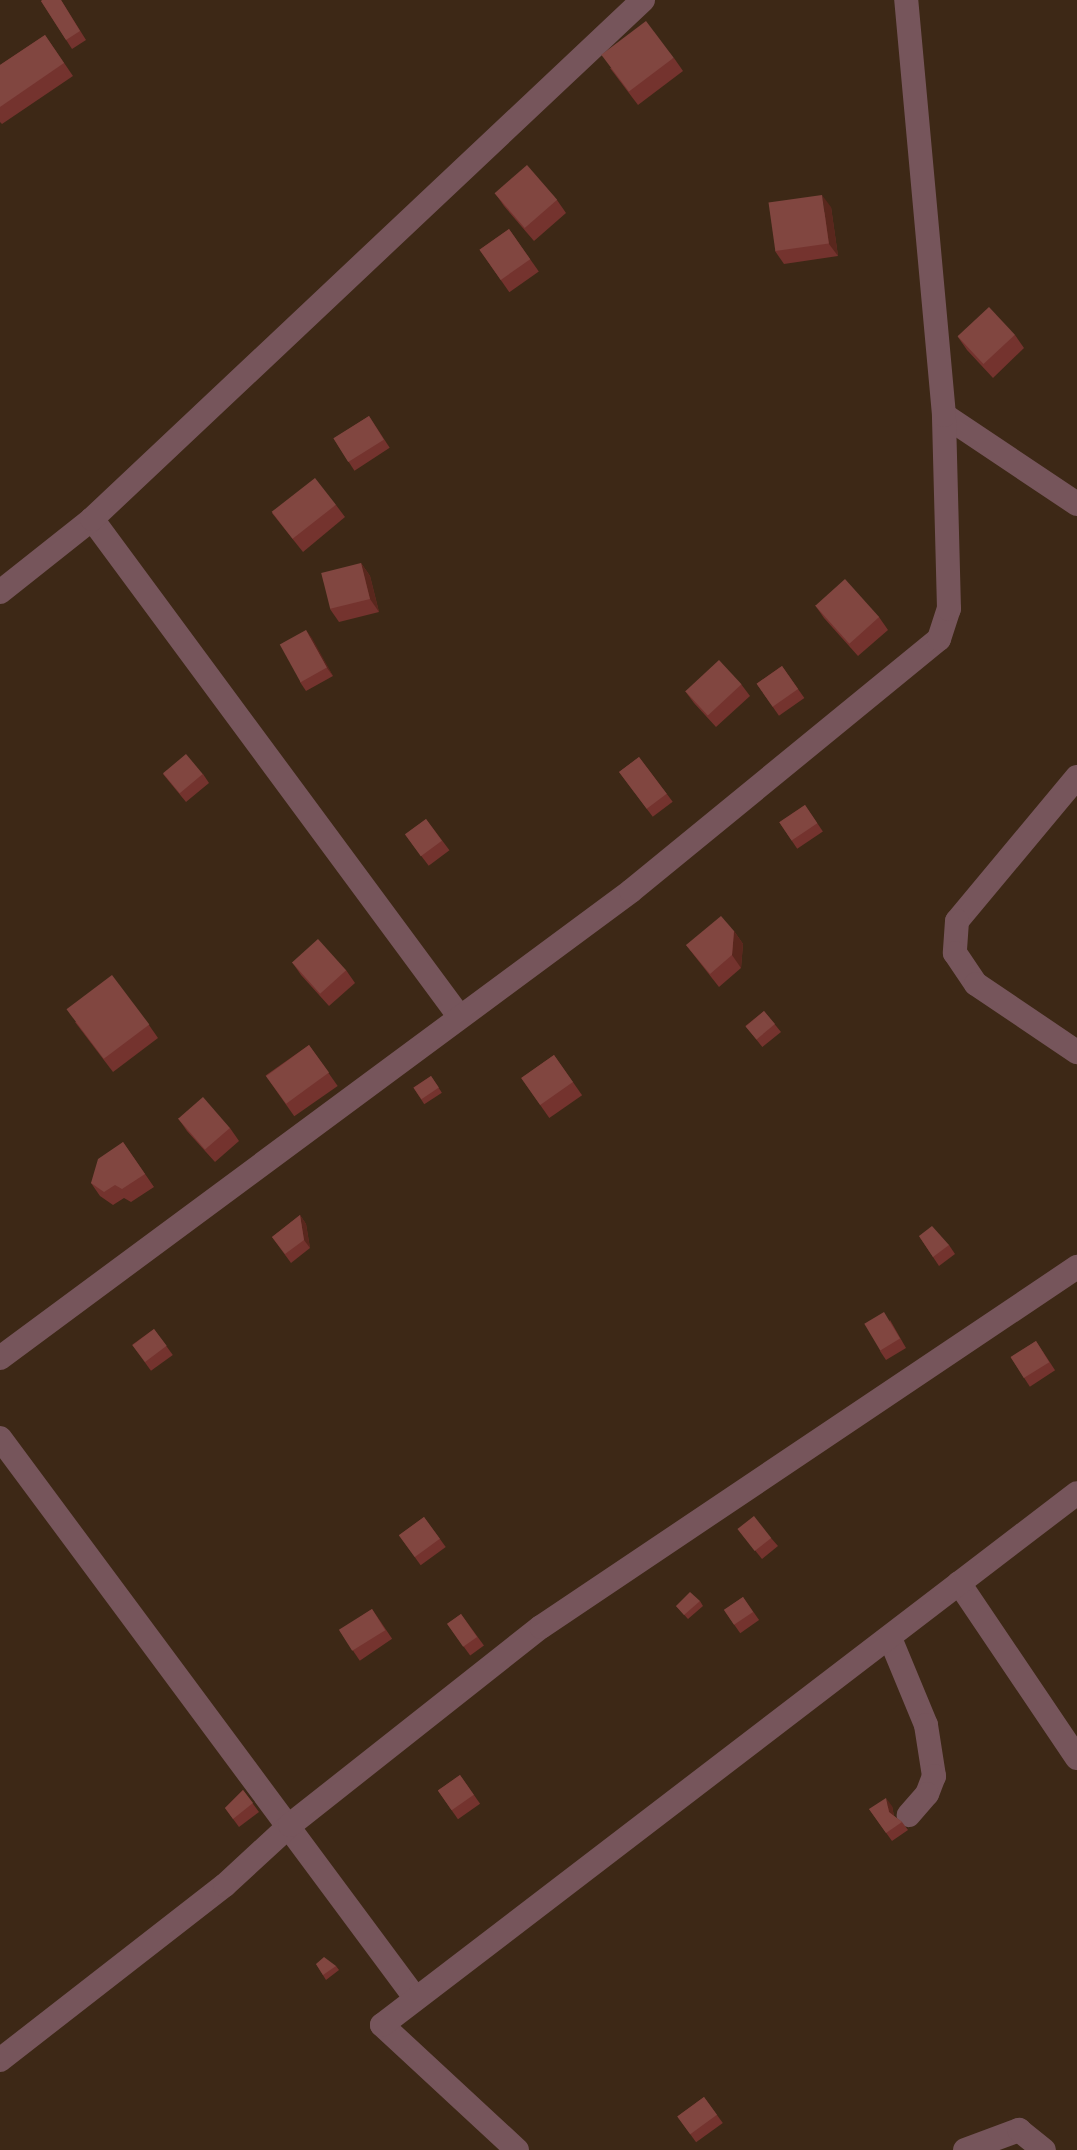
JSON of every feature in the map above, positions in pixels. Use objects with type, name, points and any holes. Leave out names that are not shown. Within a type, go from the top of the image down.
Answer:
[{"type":"street","points":[[0,592],[92,519],[643,0]]},
{"type":"street","points":[[0,1358],[631,891],[939,639],[949,609],[944,415],[906,0]]},
{"type":"street","points":[[944,415],[1077,504]]},
{"type":"street","points":[[92,519],[459,1016]]},
{"type":"street","points":[[1077,777],[957,921],[955,953],[976,984],[1077,1052]]},
{"type":"street","points":[[0,2060],[225,1885],[290,1825],[541,1627],[1077,1267]]},
{"type":"street","points":[[0,1438],[290,1825],[416,1999]]},
{"type":"street","points":[[517,2150],[382,2025],[1077,1493]]},
{"type":"street","points":[[959,1583],[1077,1758]]},
{"type":"street","points":[[890,1638],[926,1725],[934,1776],[927,1794],[909,1815]]},
{"type":"street","points":[[965,2150],[1019,2130],[1044,2150]]},
{"type":"building","points":[[42,0],[61,0],[80,31],[66,40]]},
{"type":"building","points":[[646,21],[674,58],[629,91],[601,55]]},
{"type":"building","points":[[45,35],[64,63],[0,107],[0,65]]},
{"type":"building","points":[[527,165],[557,200],[525,228],[495,193]]},
{"type":"building","points":[[822,195],[829,244],[775,251],[769,203]]},
{"type":"building","points":[[509,229],[530,259],[501,280],[480,250]]},
{"type":"building","points":[[989,307],[1015,335],[983,364],[958,336]]},
{"type":"building","points":[[369,416],[384,440],[348,462],[333,438]]},
{"type":"building","points":[[315,478],[336,505],[293,539],[272,512]]},
{"type":"building","points":[[361,563],[370,599],[330,609],[321,573]]},
{"type":"building","points":[[845,579],[879,617],[849,644],[815,606]]},
{"type":"building","points":[[306,630],[327,668],[301,682],[280,645]]},
{"type":"building","points":[[719,660],[742,684],[708,716],[685,691]]},
{"type":"building","points":[[782,666],[798,689],[773,707],[757,684]]},
{"type":"building","points":[[186,754],[203,774],[180,793],[163,773]]},
{"type":"building","points":[[639,757],[667,794],[647,809],[619,772]]},
{"type":"building","points":[[805,805],[817,823],[792,841],[779,822]]},
{"type":"building","points":[[426,819],[442,841],[421,856],[405,834]]},
{"type":"building","points":[[721,916],[734,931],[732,955],[710,974],[686,945]]},
{"type":"building","points":[[318,939],[346,970],[320,994],[292,962]]},
{"type":"building","points":[[112,975],[149,1025],[104,1059],[66,1009]]},
{"type":"building","points":[[764,1011],[775,1024],[757,1039],[746,1026]]},
{"type":"building","points":[[309,1045],[329,1073],[286,1104],[266,1076]]},
{"type":"building","points":[[554,1055],[573,1082],[540,1105],[521,1078]]},
{"type":"building","points":[[431,1076],[439,1088],[421,1099],[414,1088]]},
{"type":"building","points":[[203,1097],[230,1128],[205,1150],[178,1119]]},
{"type":"building","points":[[123,1142],[145,1174],[122,1189],[115,1185],[104,1192],[91,1183],[98,1159]]},
{"type":"building","points":[[300,1215],[304,1240],[285,1254],[272,1237]]},
{"type":"building","points":[[932,1226],[949,1245],[933,1257],[919,1236]]},
{"type":"building","points":[[884,1312],[900,1339],[880,1350],[864,1324]]},
{"type":"building","points":[[154,1329],[167,1346],[145,1362],[132,1345]]},
{"type":"building","points":[[1036,1341],[1049,1362],[1024,1378],[1011,1357]]},
{"type":"building","points":[[754,1516],[771,1538],[755,1551],[737,1529]]},
{"type":"building","points":[[424,1517],[440,1539],[415,1557],[399,1535]]},
{"type":"building","points":[[690,1592],[700,1601],[684,1615],[676,1606]]},
{"type":"building","points":[[743,1597],[753,1612],[734,1625],[724,1610]]},
{"type":"building","points":[[372,1609],[385,1630],[352,1651],[339,1630]]},
{"type":"building","points":[[461,1614],[477,1637],[463,1647],[447,1624]]},
{"type":"building","points":[[460,1775],[474,1795],[452,1810],[438,1790]]},
{"type":"building","points":[[243,1790],[253,1803],[233,1819],[225,1808]]},
{"type":"building","points":[[886,1798],[889,1812],[902,1822],[886,1833],[869,1809]]},
{"type":"building","points":[[324,1957],[336,1966],[323,1975],[316,1964]]},
{"type":"building","points":[[704,2097],[717,2115],[690,2134],[677,2116]]}]
